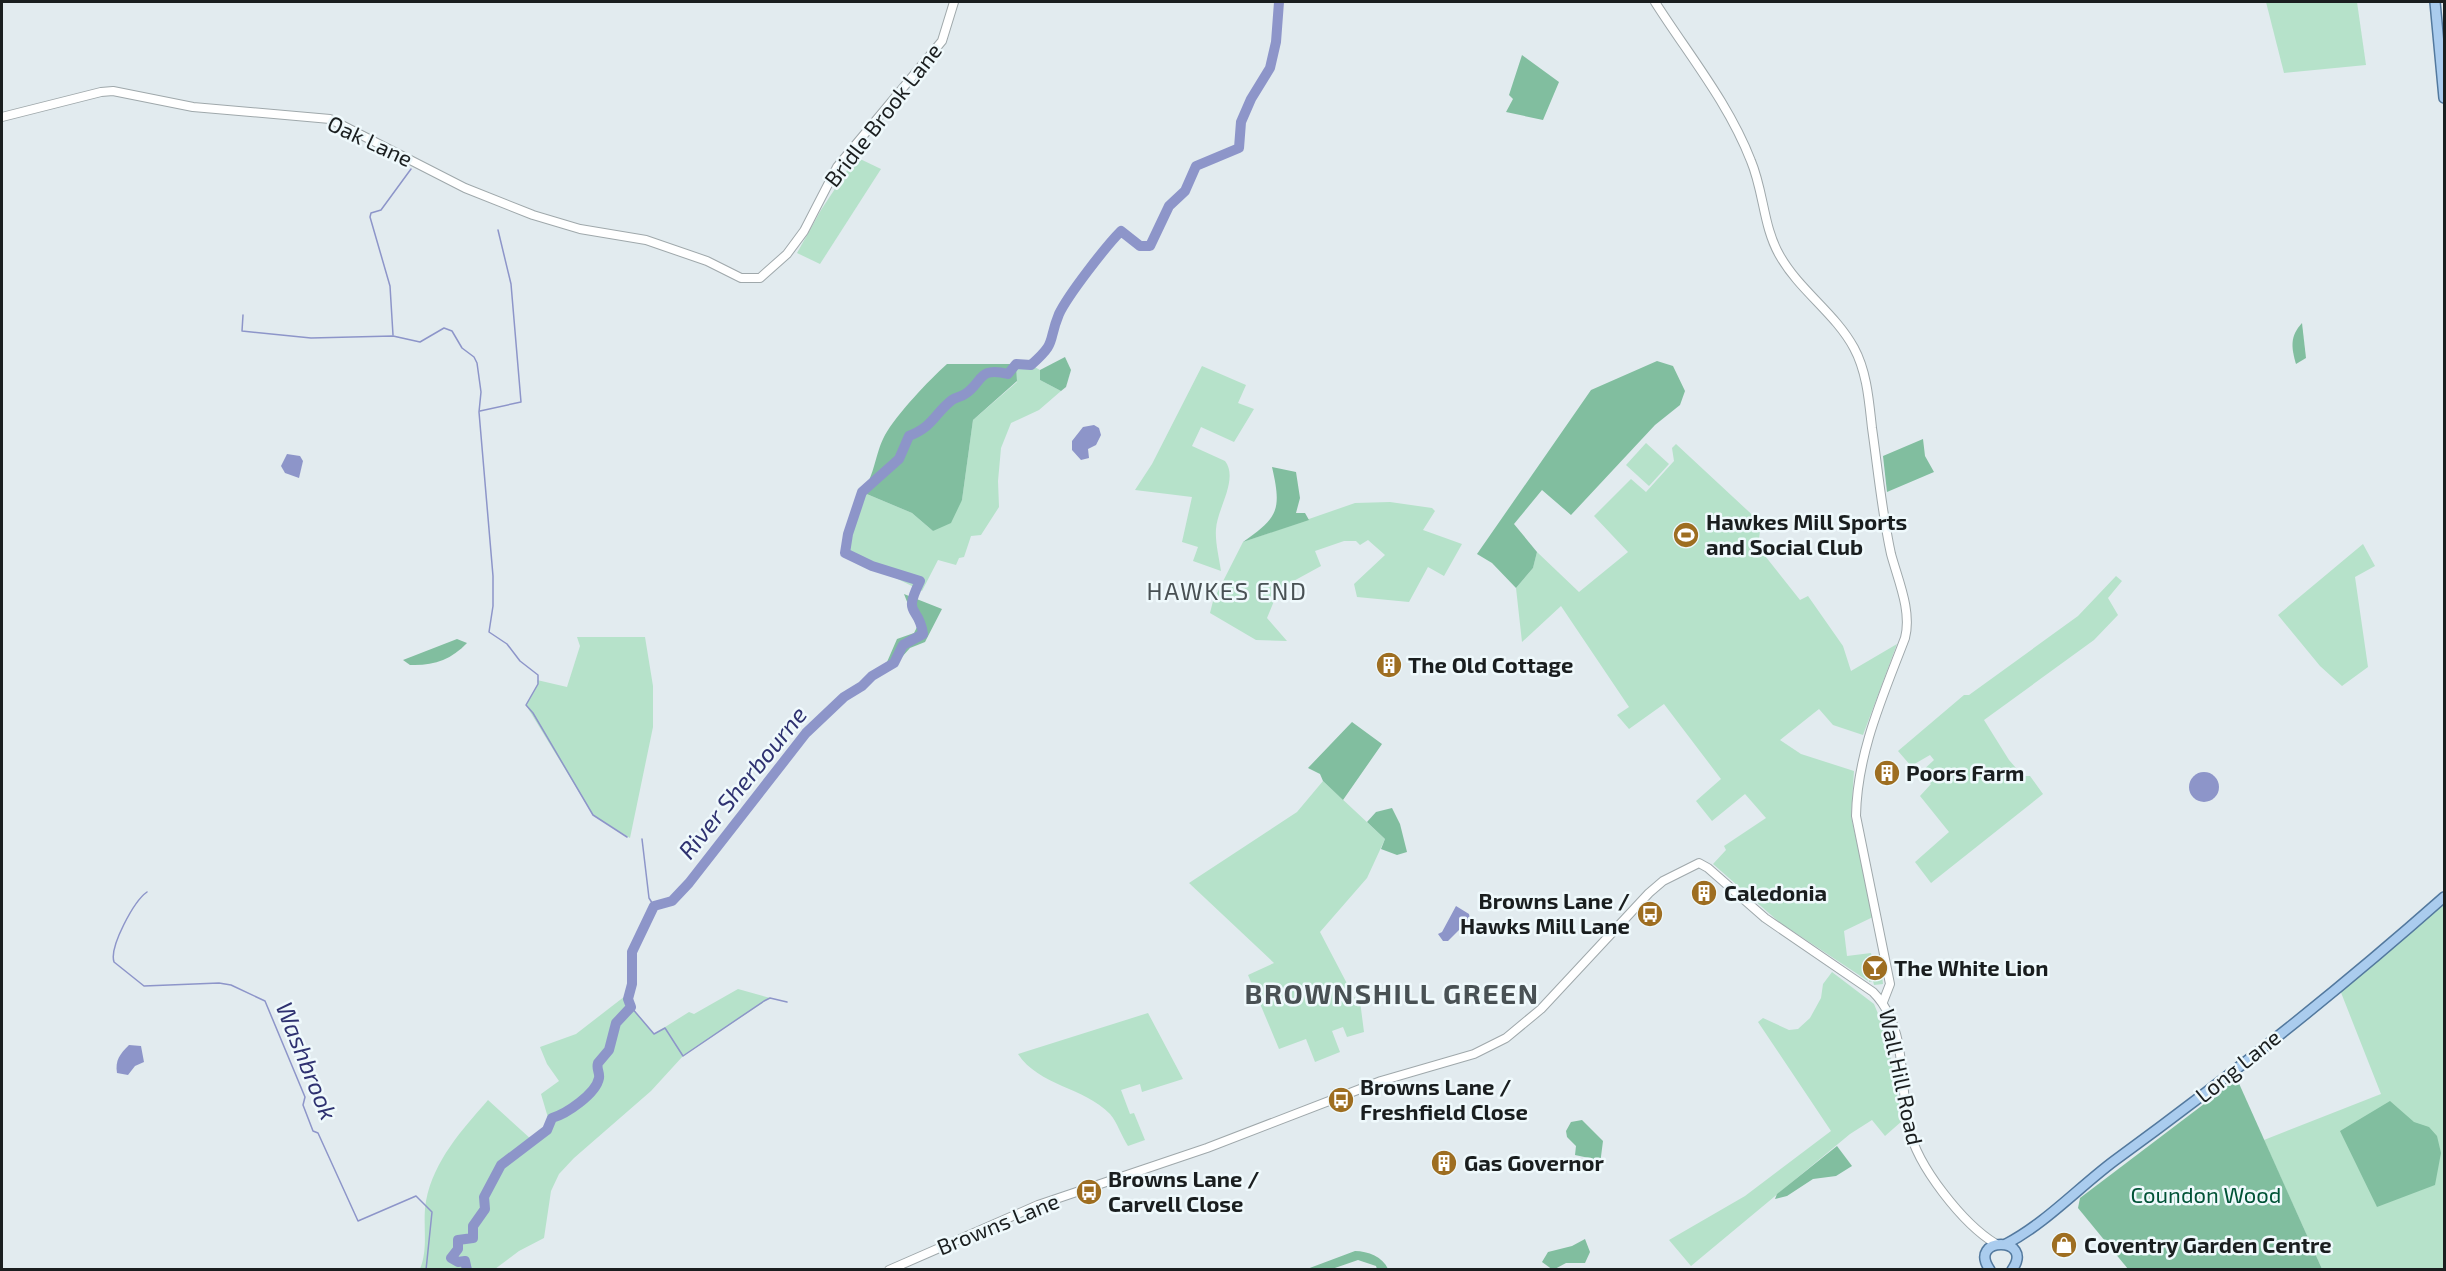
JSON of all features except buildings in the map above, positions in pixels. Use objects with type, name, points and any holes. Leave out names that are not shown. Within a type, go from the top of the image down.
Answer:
[{"type":"main road","points":[[2435,2],[2445,98]]},
{"type":"main road","name":"Long Lane","points":[[1980,1269],[1987,1256],[2001,1244],[2029,1232],[2091,1178],[2217,1084],[2445,897]]},
{"type":"main road","name":"Long Lane","points":[[2016,1254],[2029,1232]]},
{"type":"main road","points":[[2001,1244],[2016,1254],[2016,1268]]},
{"type":"main road","points":[[1987,1256],[1990,1269]]},
{"type":"street","name":"Bridle Brook Lane","points":[[723,271],[748,280],[760,278],[796,243],[837,167],[942,41],[954,2]]},
{"type":"street","name":"Wall Hill Road","points":[[1654,2],[1695,60],[1740,136],[1752,162],[1766,221],[1780,257],[1801,286],[1844,332],[1855,350],[1868,392],[1887,528],[1908,621],[1905,638],[1867,739],[1856,804],[1856,816],[1890,984],[1883,1002],[1895,1031],[1908,1126],[1919,1158],[1928,1173],[1983,1235],[2001,1244]]},
{"type":"street","name":"Oak Lane","points":[[2,117],[101,92],[112,92],[193,107],[330,119],[456,184],[501,203],[566,226],[657,243],[707,261],[723,271]]},
{"type":"street","name":"Browns Lane","points":[[889,1269],[1038,1205],[1207,1148],[1381,1081],[1458,1060],[1490,1047],[1529,1020],[1656,886],[1696,863],[1705,865],[1765,918],[1883,1002]]},
{"type":"street","name":"Wall Hill Road","points":[[1983,1235],[1987,1256]]},
{"type":"green space","points":[[2266,2],[2357,2],[2366,65],[2284,73]]},
{"type":"green space","points":[[1522,55],[1559,82],[1543,120],[1506,112],[1513,99],[1509,95]]},
{"type":"green space","points":[[856,157],[881,169],[820,264],[797,253],[821,210]]},
{"type":"green space","points":[[2302,323],[2306,358],[2296,364],[2293,342],[2295,332]]},
{"type":"green space","points":[[1065,357],[1071,370],[1066,387],[1061,391],[1040,380],[1040,370]]},
{"type":"green space","points":[[1657,361],[1673,366],[1685,391],[1680,405],[1655,425],[1571,515],[1542,490],[1514,524],[1537,552],[1533,568],[1516,588],[1492,563],[1477,554],[1591,390]]},
{"type":"green space","points":[[947,364],[1016,364],[1017,381],[973,420],[962,500],[951,523],[933,531],[912,513],[862,492],[870,479],[882,442],[890,427],[931,379]]},
{"type":"green space","points":[[1016,364],[1031,365],[1040,370],[1040,380],[1061,391],[1039,410],[1011,423],[1001,448],[998,481],[999,507],[981,535],[971,536],[964,557],[959,558],[956,565],[938,560],[922,591],[845,553],[848,534],[862,492],[912,513],[933,531],[962,500],[973,420],[1017,382]]},
{"type":"green space","points":[[1202,366],[1246,385],[1238,403],[1254,409],[1234,442],[1201,427],[1192,446],[1225,461],[1229,468],[1229,485],[1216,529],[1221,571],[1193,561],[1198,547],[1182,542],[1192,497],[1135,490],[1152,464]]},
{"type":"green space","points":[[1923,439],[1925,456],[1934,472],[1887,492],[1883,456]]},
{"type":"green space","points":[[1646,443],[1669,464],[1649,486],[1626,465]]},
{"type":"green space","points":[[1676,444],[1761,523],[1758,547],[1800,600],[1808,596],[1843,646],[1851,671],[1897,644],[1863,735],[1833,725],[1819,709],[1780,740],[1801,754],[1854,771],[1851,816],[1873,917],[1844,931],[1847,956],[1871,953],[1872,958],[1880,957],[1883,984],[1874,985],[1873,981],[1869,982],[1868,963],[1865,964],[1868,981],[1779,922],[1713,864],[1726,850],[1724,846],[1766,818],[1745,794],[1712,821],[1696,801],[1721,779],[1664,704],[1629,729],[1617,715],[1629,707],[1561,606],[1522,642],[1516,588],[1533,568],[1537,552],[1579,592],[1628,552],[1594,516],[1631,479],[1646,492],[1674,461],[1672,448]]},
{"type":"green space","points":[[1272,467],[1296,472],[1300,498],[1296,513],[1305,513],[1309,520],[1243,542],[1264,526],[1274,512],[1277,493]]},
{"type":"green space","points":[[1390,502],[1432,508],[1435,511],[1423,530],[1462,544],[1444,576],[1428,567],[1409,602],[1357,597],[1354,584],[1385,555],[1368,540],[1360,545],[1356,541],[1344,541],[1315,551],[1321,566],[1279,589],[1267,618],[1287,641],[1256,640],[1210,613],[1213,601],[1243,542],[1355,503]]},
{"type":"green space","points":[[2363,544],[2375,566],[2355,577],[2368,667],[2342,686],[2320,666],[2278,615]]},
{"type":"green space","points":[[2116,576],[2122,581],[2108,598],[2118,615],[2094,640],[1984,720],[2009,760],[2023,776],[2030,776],[2043,794],[1931,883],[1915,862],[1949,832],[1920,796],[1931,784],[1920,773],[1934,760],[1930,755],[1911,766],[1898,751],[1964,695],[1969,695],[2078,616]]},
{"type":"green space","points":[[904,594],[942,609],[925,642],[910,648],[892,668],[887,662],[897,639],[914,633],[917,627]]},
{"type":"green space","points":[[577,637],[645,637],[653,686],[653,727],[630,838],[593,815],[526,705],[538,684],[537,680],[567,687],[580,646]]},
{"type":"green space","points":[[457,639],[467,643],[455,654],[441,661],[410,665],[403,660]]},
{"type":"green space","points":[[1352,722],[1382,744],[1343,800],[1323,781],[1320,774],[1308,768]]},
{"type":"green space","points":[[1323,781],[1385,839],[1367,878],[1320,932],[1354,997],[1360,1001],[1364,1032],[1347,1037],[1343,1027],[1332,1031],[1340,1052],[1315,1062],[1306,1039],[1279,1049],[1248,975],[1274,963],[1189,883],[1297,812]]},
{"type":"green space","points":[[1392,808],[1400,824],[1407,852],[1397,855],[1381,849],[1385,839],[1367,822],[1376,812]]},
{"type":"green space","points":[[2444,901],[2444,1269],[2322,1269],[2264,1140],[2381,1094],[2340,990]]},
{"type":"green space","points":[[1832,972],[1874,1004],[1886,1033],[1902,1121],[1885,1136],[1872,1120],[1850,1134],[1691,1266],[1669,1240],[1745,1196],[1831,1131],[1758,1022],[1763,1018],[1789,1030],[1798,1029],[1810,1018],[1821,998],[1823,984]]},
{"type":"green space","points":[[738,989],[770,998],[683,1056],[651,1091],[574,1158],[559,1174],[551,1191],[544,1238],[519,1251],[495,1269],[420,1269],[425,1244],[426,1201],[435,1172],[450,1146],[488,1100],[532,1140],[549,1128],[541,1094],[559,1081],[547,1064],[540,1047],[576,1034],[629,993],[631,1007],[654,1034],[689,1012],[694,1014]]},
{"type":"green space","points":[[1148,1013],[1183,1079],[1142,1092],[1140,1084],[1121,1090],[1130,1114],[1134,1113],[1145,1140],[1128,1146],[1110,1114],[1088,1098],[1038,1073],[1018,1054]]},
{"type":"green space","name":"Coundon Wood","points":[[2237,1079],[2322,1269],[2128,1269],[2078,1208],[2080,1198]]},
{"type":"green space","points":[[2390,1101],[2414,1122],[2429,1127],[2437,1136],[2441,1153],[2435,1185],[2377,1207],[2340,1131]]},
{"type":"green space","points":[[1582,1120],[1603,1141],[1599,1172],[1589,1158],[1575,1155],[1576,1146],[1567,1137],[1566,1131],[1571,1122]]},
{"type":"green space","points":[[1837,1146],[1852,1166],[1836,1176],[1813,1179],[1787,1196],[1775,1199],[1777,1194]]},
{"type":"green space","points":[[1585,1239],[1590,1252],[1585,1263],[1566,1263],[1553,1270],[1542,1262],[1548,1252],[1572,1246]]},
{"type":"green space","points":[[1355,1251],[1374,1256],[1383,1261],[1388,1269],[1377,1269],[1376,1266],[1358,1260],[1332,1269],[1307,1269]]},
{"type":"water","points":[[1094,425],[1099,428],[1101,435],[1096,445],[1088,449],[1089,458],[1081,460],[1072,450],[1072,441],[1083,427]]},
{"type":"water","points":[[287,454],[300,456],[303,461],[299,478],[285,473],[281,466]]},
{"type":"water","points":[[2204,772],[2210,773],[2218,781],[2218,793],[2210,801],[2204,802],[2198,801],[2190,793],[2189,787],[2190,781],[2198,773]]},
{"type":"water","points":[[1456,906],[1469,914],[1470,919],[1448,941],[1443,941],[1438,934],[1442,932]]},
{"type":"water","points":[[129,1045],[141,1046],[144,1062],[135,1066],[128,1075],[117,1073],[119,1058]]},
{"type":"waterway","name":"River Sherbourne","points":[[467,1270],[465,1261],[458,1262],[451,1258],[458,1249],[458,1240],[473,1238],[473,1226],[485,1209],[484,1197],[501,1165],[547,1130],[552,1118],[580,1103],[597,1084],[598,1063],[609,1050],[616,1023],[631,1007],[628,999],[632,984],[632,952],[654,906],[672,901],[689,883],[806,733],[844,697],[894,663],[903,645],[923,634],[912,606],[920,581],[872,566],[845,553],[848,534],[862,492],[899,459],[909,436],[924,428],[946,405],[971,390],[982,377],[991,372],[1008,374],[1016,364],[1031,365],[1049,346],[1059,314],[1070,295],[1121,231],[1140,246],[1150,246],[1169,206],[1185,191],[1196,166],[1239,148],[1241,122],[1251,99],[1270,68],[1276,42],[1279,2]]},
{"type":"waterway","points":[[393,335],[390,286],[370,217],[371,213],[381,210],[411,169]]},
{"type":"waterway","points":[[480,411],[521,402],[511,284],[498,230]]},
{"type":"waterway","points":[[243,315],[242,331],[311,338],[393,336],[420,342],[444,328],[452,331],[462,348],[474,357],[481,392],[479,412],[493,576],[493,606],[489,632],[507,644],[520,661],[538,675],[538,684],[526,705],[533,713],[593,815],[627,837]]},
{"type":"waterway","points":[[642,839],[649,898],[654,906]]},
{"type":"waterway","name":"Washbrook","points":[[147,892],[124,925],[115,946],[114,962],[144,986],[219,983],[231,985],[265,1001],[305,1097],[303,1105],[313,1131],[318,1133],[358,1221],[416,1196],[432,1212],[426,1270]]},
{"type":"waterway","points":[[631,1007],[654,1034],[665,1028],[683,1056],[764,1001],[770,998],[787,1002]]},
{"type":"place","name":"Hawkes Mill Sports and Social Club","points":[[1686,535]]},
{"type":"place","name":"The Old Cottage","points":[[1389,665]]},
{"type":"place","name":"Poors Farm","points":[[1887,773]]},
{"type":"place","name":"Caledonia","points":[[1704,893]]},
{"type":"place","name":"Browns Lane / Hawks Mill Lane","points":[[1650,914]]},
{"type":"place","name":"The White Lion","points":[[1875,968]]},
{"type":"place","name":"Browns Lane / Freshfield Close","points":[[1341,1100]]},
{"type":"place","name":"Gas Governor","points":[[1444,1163]]},
{"type":"place","name":"Browns Lane / Carvell Close","points":[[1089,1192]]},
{"type":"place","name":"Coventry Garden Centre","points":[[2064,1245]]},
{"type":"district","name":"HAWKES END","points":[[1227,592]]},
{"type":"district","name":"BROWNSHILL GREEN","points":[[1392,994]]}]
